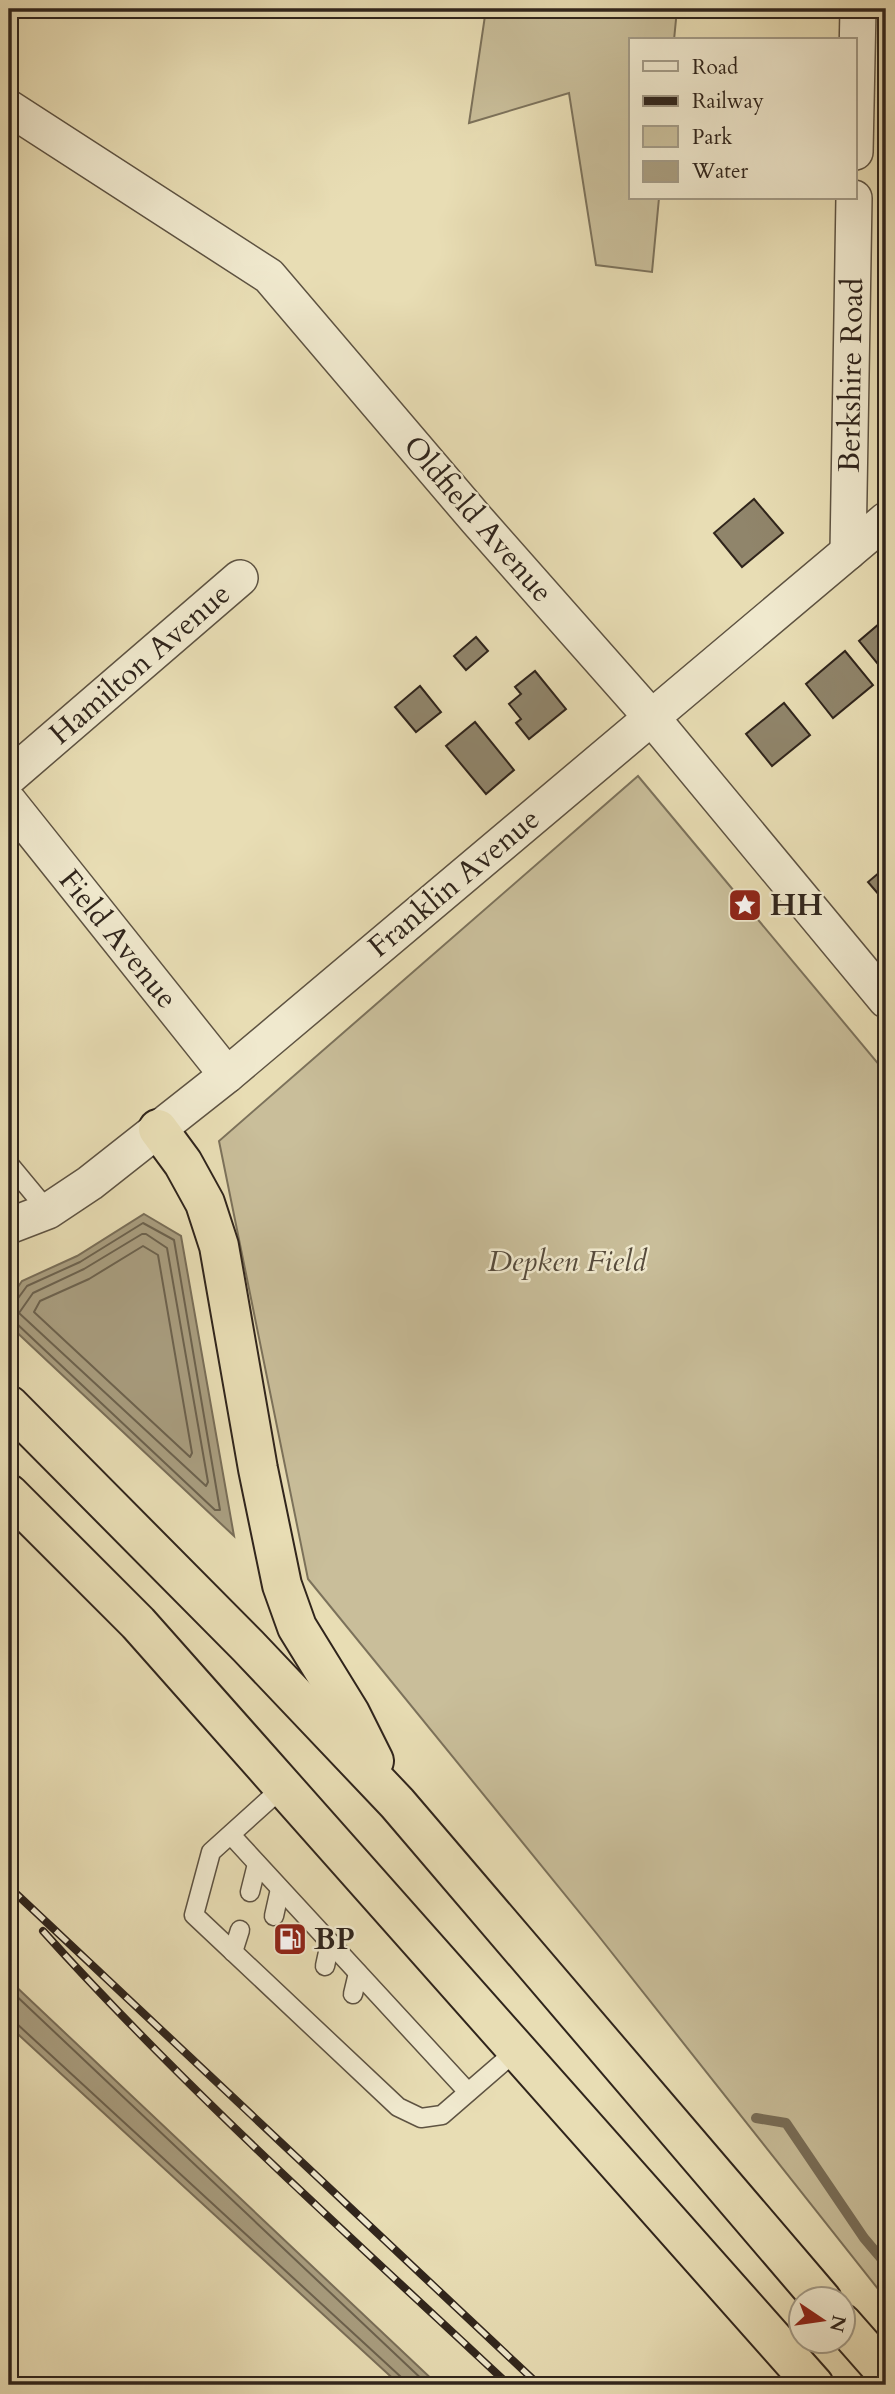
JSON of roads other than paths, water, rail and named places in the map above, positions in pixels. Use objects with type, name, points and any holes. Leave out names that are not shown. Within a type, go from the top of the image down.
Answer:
[{"type":"highway","points":[[158,1129],[183,1163],[205,1202],[216,1236],[282,1585],[297,1627],[349,1713],[397,1803]]},
{"type":"highway","points":[[9,1405],[247,1646],[397,1803],[810,2286]]},
{"type":"highway","points":[[9,1494],[138,1623],[814,2385]]},
{"type":"highway","points":[[856,2339],[886,2373]]},
{"type":"street","points":[[856,104],[858,9]]},
{"type":"street","name":"Oldfield Avenue","points":[[9,108],[269,276],[477,520],[652,718],[886,1000]]},
{"type":"street","name":"Berkshire Road","points":[[848,552],[854,200]]},
{"type":"street","name":"Franklin Avenue","points":[[9,1226],[48,1211],[90,1183],[227,1075],[499,843],[886,520]]},
{"type":"street","name":"Hamilton Avenue","points":[[9,777],[240,578]]},
{"type":"street","name":"Field Avenue","points":[[9,802],[227,1075]]},
{"type":"lane","points":[[9,1164],[48,1211]]},
{"type":"lane","points":[[283,1787],[211,1852],[194,1915],[258,1975],[312,2017],[341,2044],[398,2107],[421,2119],[443,2115],[517,2050]]},
{"type":"lane","points":[[230,1835],[468,2092]]},
{"type":"lane","points":[[250,1892],[257,1864]]},
{"type":"lane","points":[[274,1916],[280,1889]]},
{"type":"lane","points":[[233,1952],[240,1930]]},
{"type":"lane","points":[[325,1966],[330,1942]]},
{"type":"lane","points":[[258,1975],[264,1956]]},
{"type":"lane","points":[[353,1994],[358,1973]]},
{"type":"water","points":[[144,1214],[181,1236],[234,1536],[9,1325],[9,1300],[22,1281],[77,1256]]},
{"type":"water","points":[[9,1980],[438,2385],[400,2385],[9,2026]]},
{"type":"waterway","points":[[756,2118],[786,2123],[864,2238],[886,2264]]},
{"type":"railway","points":[[9,1887],[539,2385]]},
{"type":"railway","points":[[43,1931],[98,1991],[213,2106],[509,2385]]},
{"type":"place","name":"HH","points":[[745,905]]},
{"type":"place","name":"BP","points":[[290,1939]]},
{"type":"park label","name":"Depken Field","points":[[567,1261]]}]
